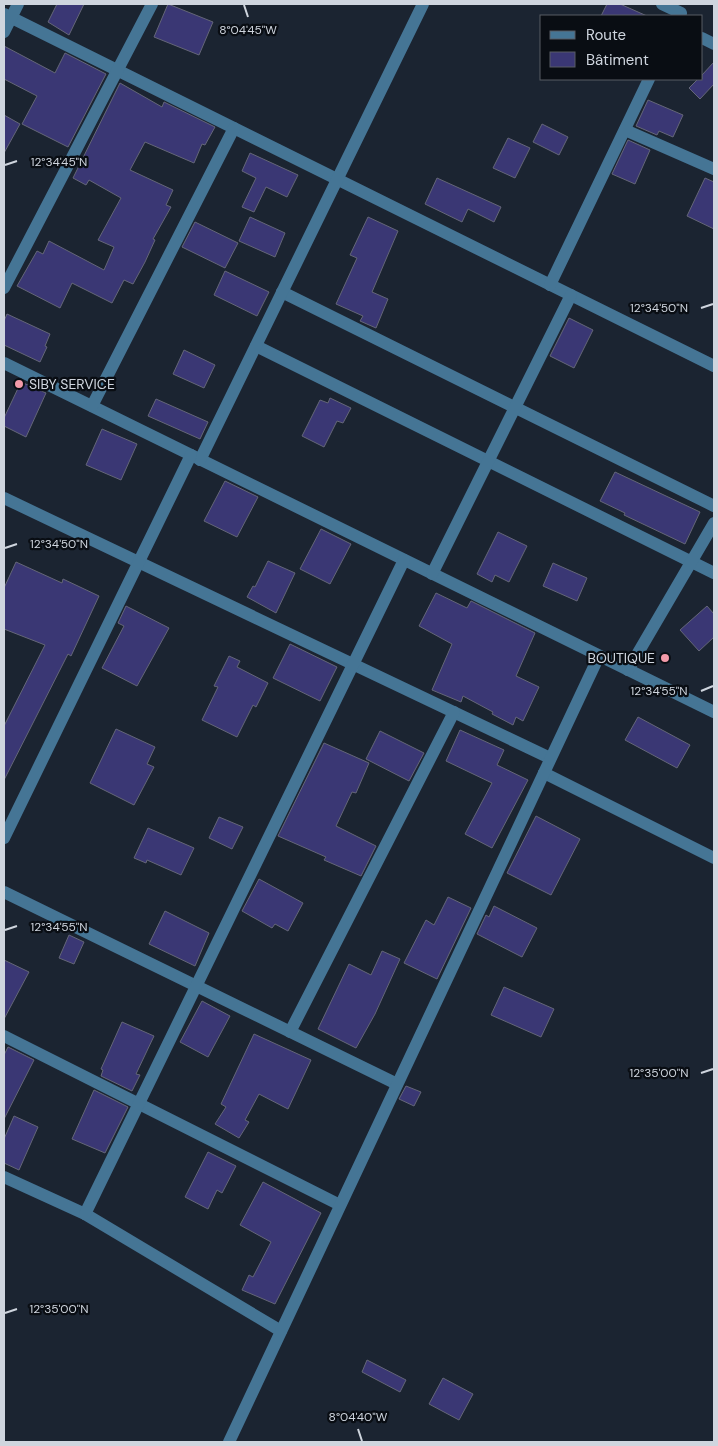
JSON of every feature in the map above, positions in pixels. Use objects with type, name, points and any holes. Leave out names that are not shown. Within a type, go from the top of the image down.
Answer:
[{"type":"street","points":[[4,32],[7,16],[18,4]]},
{"type":"street","points":[[4,288],[152,4]]},
{"type":"street","points":[[4,838],[139,562],[256,346],[422,4]]},
{"type":"street","points":[[662,4],[681,13],[680,15]]},
{"type":"street","points":[[7,16],[714,366]]},
{"type":"street","points":[[550,285],[649,80]]},
{"type":"street","points":[[92,406],[234,128]]},
{"type":"street","points":[[625,130],[714,169]]},
{"type":"street","points":[[282,292],[714,506]]},
{"type":"street","points":[[432,574],[571,295]]},
{"type":"street","points":[[256,346],[714,573]]},
{"type":"street","points":[[4,363],[714,712]]},
{"type":"street","points":[[4,498],[550,758]]},
{"type":"street","points":[[628,670],[714,523]]},
{"type":"street","points":[[85,1214],[404,560]]},
{"type":"street","points":[[229,1442],[599,656]]},
{"type":"street","points":[[290,1032],[454,712]]},
{"type":"street","points":[[544,773],[714,858]]},
{"type":"street","points":[[4,892],[397,1084]]},
{"type":"street","points":[[4,1036],[340,1205]]},
{"type":"street","points":[[4,1177],[85,1214],[282,1331]]},
{"type":"building","points":[[57,4],[84,4],[69,35],[48,22]]},
{"type":"building","points":[[168,4],[213,22],[199,55],[154,37]]},
{"type":"building","points":[[607,4],[620,4],[645,15],[602,15]]},
{"type":"building","points":[[4,46],[55,73],[65,53],[106,74],[68,147],[22,124],[37,96],[4,79]]},
{"type":"building","points":[[714,62],[714,84],[700,99],[689,88],[697,80],[703,80],[703,74]]},
{"type":"building","points":[[120,83],[162,107],[164,102],[215,127],[205,145],[202,144],[194,163],[145,142],[130,170],[173,190],[166,205],[171,207],[153,239],[155,240],[145,262],[133,284],[124,280],[112,303],[72,283],[60,308],[17,286],[37,251],[43,254],[49,241],[104,270],[114,247],[98,240],[121,198],[89,180],[86,185],[73,178]]},
{"type":"building","points":[[648,100],[683,115],[673,137],[659,131],[657,135],[636,126]]},
{"type":"building","points":[[4,115],[20,124],[4,153]]},
{"type":"building","points":[[542,124],[568,137],[559,155],[533,142]]},
{"type":"building","points":[[508,138],[530,148],[515,178],[493,168]]},
{"type":"building","points":[[628,140],[650,150],[635,184],[612,174]]},
{"type":"building","points":[[250,153],[298,175],[287,197],[266,187],[254,212],[242,207],[256,178],[242,171]]},
{"type":"building","points":[[437,178],[501,207],[494,222],[468,209],[462,222],[425,204]]},
{"type":"building","points":[[705,178],[714,182],[714,229],[687,216]]},
{"type":"building","points":[[250,217],[285,233],[275,257],[239,241]]},
{"type":"building","points":[[368,217],[398,231],[372,292],[388,299],[376,328],[360,321],[363,316],[336,304],[357,258],[350,255]]},
{"type":"building","points":[[195,222],[238,243],[225,268],[182,247]]},
{"type":"building","points":[[225,271],[269,292],[257,316],[214,295]]},
{"type":"building","points":[[7,314],[50,334],[45,346],[47,347],[40,362],[4,345],[4,321]]},
{"type":"building","points":[[569,318],[593,330],[574,368],[550,356]]},
{"type":"building","points":[[184,350],[215,365],[204,388],[173,374]]},
{"type":"building","points":[[21,382],[46,393],[26,437],[4,426],[4,418]]},
{"type":"building","points":[[330,398],[351,408],[343,423],[337,421],[324,447],[302,436],[320,400],[328,403]]},
{"type":"building","points":[[156,399],[208,422],[200,439],[148,416]]},
{"type":"building","points":[[102,429],[137,444],[121,480],[86,465]]},
{"type":"building","points":[[615,472],[700,512],[685,544],[624,515],[625,513],[600,501]]},
{"type":"building","points":[[225,481],[258,497],[237,537],[204,521]]},
{"type":"building","points":[[321,529],[351,544],[330,584],[300,569]]},
{"type":"building","points":[[498,532],[527,546],[509,582],[495,575],[492,582],[477,574]]},
{"type":"building","points":[[268,561],[295,573],[276,613],[247,597],[253,586],[255,587]]},
{"type":"building","points":[[16,562],[62,583],[63,579],[99,596],[71,656],[68,654],[4,780],[4,726],[45,645],[4,629],[4,588]]},
{"type":"building","points":[[553,563],[587,578],[577,601],[543,586]]},
{"type":"building","points":[[436,593],[467,608],[471,601],[535,633],[516,676],[539,687],[523,721],[516,717],[513,725],[463,696],[461,702],[432,690],[452,644],[419,626]]},
{"type":"building","points":[[126,606],[169,628],[137,686],[102,668],[124,626],[118,623]]},
{"type":"building","points":[[707,606],[714,614],[714,637],[699,651],[680,630]]},
{"type":"building","points":[[290,644],[337,667],[320,701],[273,678]]},
{"type":"building","points":[[229,656],[240,661],[237,667],[268,683],[256,707],[253,705],[237,737],[202,720],[218,687],[214,686]]},
{"type":"building","points":[[638,717],[690,745],[677,768],[625,740]]},
{"type":"building","points":[[116,729],[155,747],[147,764],[154,767],[134,805],[90,783]]},
{"type":"building","points":[[460,730],[504,750],[497,765],[528,780],[492,848],[465,834],[492,783],[446,761]]},
{"type":"building","points":[[380,731],[424,753],[409,781],[366,759]]},
{"type":"building","points":[[324,743],[369,763],[356,793],[352,792],[336,826],[376,846],[361,876],[324,860],[326,857],[278,836]]},
{"type":"building","points":[[536,816],[580,839],[551,895],[507,873]]},
{"type":"building","points":[[219,817],[243,827],[232,849],[209,838]]},
{"type":"building","points":[[148,828],[194,848],[181,875],[147,860],[146,863],[134,858]]},
{"type":"building","points":[[259,879],[303,903],[288,931],[275,924],[272,928],[242,911]]},
{"type":"building","points":[[448,897],[471,908],[437,979],[404,963],[426,920],[434,925]]},
{"type":"building","points":[[494,906],[537,928],[522,957],[477,934],[486,915],[489,917]]},
{"type":"building","points":[[165,911],[209,933],[195,966],[149,944]]},
{"type":"building","points":[[69,935],[84,942],[74,964],[59,958]]},
{"type":"building","points":[[382,951],[400,959],[375,1014],[356,1048],[318,1029],[349,964],[371,975]]},
{"type":"building","points":[[4,960],[29,972],[4,1019]]},
{"type":"building","points":[[504,987],[554,1009],[541,1037],[491,1015]]},
{"type":"building","points":[[202,1001],[230,1016],[208,1057],[180,1042]]},
{"type":"building","points":[[122,1022],[154,1036],[136,1074],[140,1075],[132,1091],[101,1076],[103,1070],[101,1069]]},
{"type":"building","points":[[254,1034],[311,1060],[288,1109],[259,1094],[245,1120],[249,1122],[239,1138],[215,1124],[226,1107],[221,1104]]},
{"type":"building","points":[[8,1047],[34,1060],[4,1119],[4,1055]]},
{"type":"building","points":[[406,1086],[421,1092],[414,1106],[399,1099]]},
{"type":"building","points":[[94,1090],[128,1107],[105,1153],[72,1139]]},
{"type":"building","points":[[14,1116],[38,1127],[19,1170],[4,1163],[4,1139]]},
{"type":"building","points":[[208,1152],[236,1166],[222,1193],[217,1190],[208,1209],[185,1197]]},
{"type":"building","points":[[263,1182],[321,1213],[275,1304],[242,1290],[249,1275],[253,1277],[271,1242],[240,1225]]},
{"type":"building","points":[[367,1360],[406,1380],[400,1392],[362,1372]]},
{"type":"building","points":[[443,1378],[473,1394],[459,1420],[429,1404]]},
{"type":"place","name":"SIBY SERVICE","points":[[19,384]]},
{"type":"place","name":"BOUTIQUE","points":[[665,658]]}]
